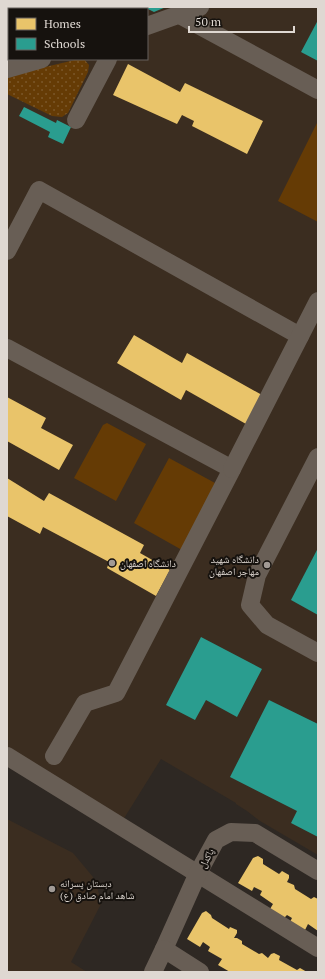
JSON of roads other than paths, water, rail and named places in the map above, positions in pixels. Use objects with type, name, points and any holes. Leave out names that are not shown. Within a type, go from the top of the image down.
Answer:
[{"type":"street","points":[[148,26],[200,7]]},
{"type":"street","points":[[178,14],[318,90]]},
{"type":"street","points":[[7,69],[38,60]]},
{"type":"street","points":[[76,120],[107,60]]},
{"type":"street","points":[[7,251],[39,190],[300,336]]},
{"type":"street","points":[[54,756],[85,703],[116,693],[318,302]]},
{"type":"street","points":[[7,348],[232,470]]},
{"type":"street","points":[[318,456],[257,575],[250,605],[267,625],[318,653]]},
{"type":"street","points":[[7,756],[198,873],[153,972]]},
{"type":"street","name":"پاکدل","points":[[318,871],[255,833],[231,832],[216,840],[198,873],[318,948]]},
{"type":"street","points":[[164,950],[200,972]]},
{"type":"place","name":"دانشگاه اصفهان","points":[[112,563]]},
{"type":"place","name":"دانشگاه شهید مهاجر اصفهان","points":[[267,565]]},
{"type":"place","name":"دبستان پسرانه شاهد امام صادق (ع)","points":[[52,889]]}]
